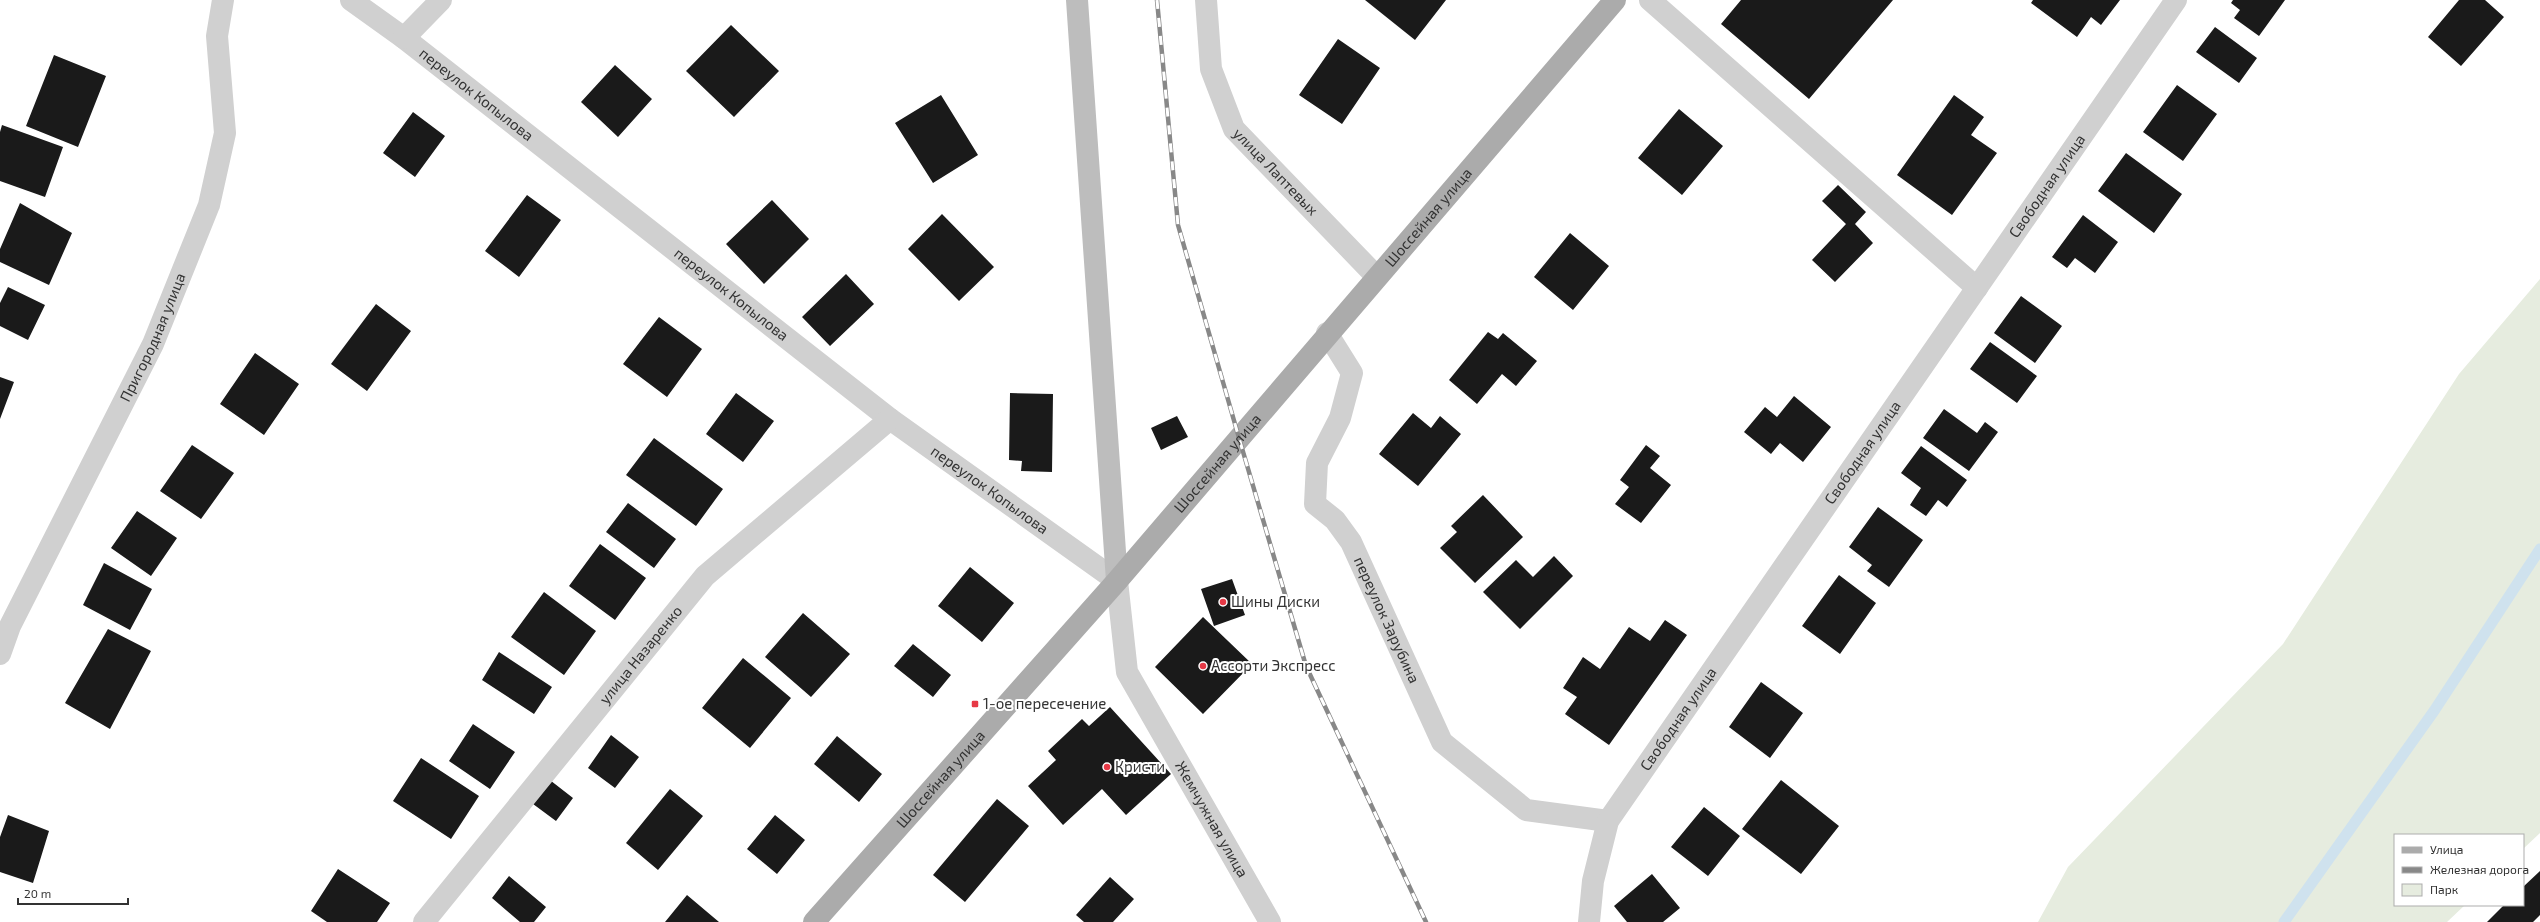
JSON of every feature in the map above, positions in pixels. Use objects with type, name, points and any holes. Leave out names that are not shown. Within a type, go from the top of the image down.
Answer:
[{"type":"main road","name":"Шоссейная улица","points":[[814,922],[1117,581],[1376,276],[1615,0]]},
{"type":"street","name":"Пригородная улица","points":[[0,654],[10,626],[153,344],[209,206],[226,133],[217,36],[223,0]]},
{"type":"street","name":"переулок Копылова","points":[[351,0],[404,38],[890,419],[1117,581]]},
{"type":"street","points":[[404,38],[441,0]]},
{"type":"street","points":[[1077,0],[1117,581]]},
{"type":"street","name":"улица Лаптевых","points":[[1206,0],[1211,69],[1234,129],[1376,276]]},
{"type":"street","points":[[1650,0],[1977,288]]},
{"type":"street","name":"Свободная улица","points":[[1589,922],[1593,881],[1608,821],[2176,0]]},
{"type":"street","name":"переулок Зарубина","points":[[1328,333],[1352,373],[1340,418],[1317,463],[1315,504],[1335,520],[1351,542],[1442,742],[1526,810],[1608,821]]},
{"type":"street","name":"улица Назаренко","points":[[424,922],[705,576],[890,419]]},
{"type":"street","name":"Жемчужная улица","points":[[1117,581],[1127,672],[1270,922]]},
{"type":"green space","points":[[2540,279],[2540,833],[2524,848],[2524,834],[2394,834],[2394,906],[2464,906],[2447,922],[2038,922],[2068,867],[2283,644],[2459,374]]},
{"type":"building","points":[[1365,0],[1446,0],[1415,40]]},
{"type":"building","points":[[1741,0],[1893,0],[1809,99],[1721,24]]},
{"type":"building","points":[[2033,0],[2120,0],[2101,25],[2091,17],[2077,37],[2031,3]]},
{"type":"building","points":[[2233,0],[2285,0],[2259,36],[2234,18],[2240,10],[2231,3]]},
{"type":"building","points":[[2459,0],[2485,0],[2504,17],[2461,66],[2428,37]]},
{"type":"building","points":[[731,25],[779,71],[734,117],[686,71]]},
{"type":"building","points":[[2215,27],[2257,58],[2239,83],[2196,52]]},
{"type":"building","points":[[1338,39],[1380,68],[1342,124],[1299,95]]},
{"type":"building","points":[[54,55],[106,76],[78,147],[26,126]]},
{"type":"building","points":[[615,65],[652,99],[618,137],[581,102]]},
{"type":"building","points":[[2177,85],[2217,114],[2183,161],[2143,132]]},
{"type":"building","points":[[941,95],[978,155],[933,183],[895,123]]},
{"type":"building","points":[[1954,95],[1984,117],[1971,135],[1997,153],[1952,215],[1897,175]]},
{"type":"building","points":[[1679,109],[1723,146],[1682,195],[1638,158]]},
{"type":"building","points":[[413,112],[445,136],[415,177],[383,153]]},
{"type":"building","points":[[2,125],[63,147],[45,197],[0,181],[0,132]]},
{"type":"building","points":[[2126,153],[2182,194],[2154,233],[2098,191]]},
{"type":"building","points":[[1838,185],[1866,212],[1855,224],[1873,243],[1835,282],[1812,260],[1846,224],[1822,201]]},
{"type":"building","points":[[527,195],[561,220],[519,277],[485,251]]},
{"type":"building","points":[[772,200],[809,239],[764,284],[726,244]]},
{"type":"building","points":[[20,203],[72,233],[49,285],[0,262],[0,249]]},
{"type":"building","points":[[942,214],[994,267],[959,301],[908,249]]},
{"type":"building","points":[[2083,215],[2118,242],[2095,273],[2075,258],[2067,268],[2052,257]]},
{"type":"building","points":[[1570,233],[1609,266],[1573,310],[1534,277]]},
{"type":"building","points":[[846,274],[874,304],[830,346],[802,317]]},
{"type":"building","points":[[8,287],[45,305],[28,340],[0,326],[0,303]]},
{"type":"building","points":[[2021,296],[2062,326],[2035,363],[1994,333]]},
{"type":"building","points":[[376,304],[411,331],[367,391],[331,364]]},
{"type":"building","points":[[659,317],[702,349],[667,397],[623,364]]},
{"type":"building","points":[[1488,332],[1498,339],[1503,333],[1537,361],[1516,386],[1502,374],[1477,404],[1449,380]]},
{"type":"building","points":[[1990,342],[2037,376],[2017,403],[1970,369]]},
{"type":"building","points":[[255,353],[299,384],[264,435],[220,404]]},
{"type":"building","points":[[0,377],[14,382],[0,419]]},
{"type":"building","points":[[736,393],[774,421],[743,462],[706,434]]},
{"type":"building","points":[[1010,393],[1053,394],[1052,472],[1021,471],[1022,461],[1009,460]]},
{"type":"building","points":[[1794,396],[1831,427],[1803,462],[1780,443],[1771,454],[1744,432],[1765,407],[1777,417]]},
{"type":"building","points":[[1944,409],[1977,433],[1985,422],[1998,432],[1969,471],[1923,438]]},
{"type":"building","points":[[1413,413],[1431,428],[1440,416],[1461,434],[1418,486],[1379,454]]},
{"type":"building","points":[[1177,416],[1188,437],[1161,450],[1151,428]]},
{"type":"building","points":[[654,438],[723,489],[696,526],[626,475]]},
{"type":"building","points":[[192,445],[234,473],[201,519],[160,491]]},
{"type":"building","points":[[1646,445],[1660,456],[1650,468],[1671,485],[1641,523],[1615,504],[1629,487],[1620,480]]},
{"type":"building","points":[[1921,446],[1967,480],[1947,507],[1938,500],[1926,516],[1910,505],[1921,488],[1901,473]]},
{"type":"building","points":[[1483,495],[1523,537],[1475,583],[1440,548],[1457,532],[1451,526]]},
{"type":"building","points":[[628,503],[676,539],[654,568],[606,532]]},
{"type":"building","points":[[1878,507],[1923,540],[1889,587],[1867,571],[1872,565],[1849,547]]},
{"type":"building","points":[[137,511],[177,538],[151,576],[111,548]]},
{"type":"building","points":[[600,544],[646,578],[615,620],[569,586]]},
{"type":"building","points":[[1554,556],[1573,576],[1520,629],[1483,592],[1516,560],[1533,577]]},
{"type":"building","points":[[104,563],[152,589],[130,630],[83,605]]},
{"type":"building","points":[[970,567],[1014,603],[982,642],[938,606]]},
{"type":"building","points":[[1839,575],[1876,603],[1840,654],[1802,626]]},
{"type":"building","name":"Шины Диски","points":[[1232,579],[1245,615],[1214,626],[1201,589]]},
{"type":"building","points":[[544,592],[596,631],[564,675],[511,637]]},
{"type":"building","points":[[803,613],[850,654],[811,697],[765,657]]},
{"type":"building","name":"Ассорти Экспресс","points":[[1203,617],[1252,664],[1203,714],[1155,667]]},
{"type":"building","points":[[1665,620],[1687,635],[1609,745],[1565,714],[1577,697],[1563,688],[1583,657],[1600,669],[1629,627],[1650,641]]},
{"type":"building","points":[[108,629],[151,651],[110,729],[65,703]]},
{"type":"building","points":[[913,644],[951,675],[933,697],[894,666]]},
{"type":"building","points":[[499,652],[552,687],[534,714],[482,680]]},
{"type":"building","points":[[743,658],[791,698],[750,748],[702,708]]},
{"type":"building","points":[[1761,682],[1803,713],[1770,758],[1729,727]]},
{"type":"building","name":"Кристи","points":[[1110,707],[1171,774],[1126,815],[1102,789],[1063,825],[1028,786],[1056,760],[1048,751],[1082,719],[1089,726]]},
{"type":"building","points":[[473,724],[515,752],[490,789],[449,761]]},
{"type":"building","points":[[611,735],[639,757],[615,788],[588,768]]},
{"type":"building","points":[[837,736],[882,774],[859,802],[814,764]]},
{"type":"building","points":[[421,758],[479,796],[451,839],[393,801]]},
{"type":"building","points":[[546,777],[573,798],[556,821],[529,801]]},
{"type":"building","points":[[1781,780],[1839,826],[1801,874],[1742,829]]},
{"type":"building","points":[[670,789],[703,816],[658,870],[626,843]]},
{"type":"building","points":[[997,799],[1029,826],[965,902],[933,875]]},
{"type":"building","points":[[1704,807],[1740,836],[1708,876],[1671,847]]},
{"type":"building","points":[[8,815],[49,831],[33,883],[0,872],[0,837]]},
{"type":"building","points":[[775,815],[805,840],[777,874],[747,849]]},
{"type":"building","points":[[338,869],[390,903],[377,922],[327,922],[311,911]]},
{"type":"building","points":[[2540,871],[2540,915],[2533,922],[2487,922],[2503,906],[2524,906],[2524,886]]},
{"type":"building","points":[[1652,874],[1680,908],[1663,922],[1627,922],[1614,906]]},
{"type":"building","points":[[509,876],[546,907],[534,922],[520,922],[492,898]]},
{"type":"building","points":[[1110,877],[1134,899],[1113,922],[1084,922],[1076,915]]},
{"type":"building","points":[[687,895],[719,922],[665,922]]},
{"type":"waterway","points":[[2284,922],[2434,711],[2540,549]]},
{"type":"railway","points":[[1157,0],[1178,225],[1239,438],[1306,666],[1426,922]]},
{"type":"place","name":"Шины Диски","points":[[1223,602]]},
{"type":"place","name":"Ассорти Экспресс","points":[[1203,666]]},
{"type":"place","name":"1-ое пересечение","points":[[975,704]]},
{"type":"place","name":"Кристи","points":[[1107,767]]}]
